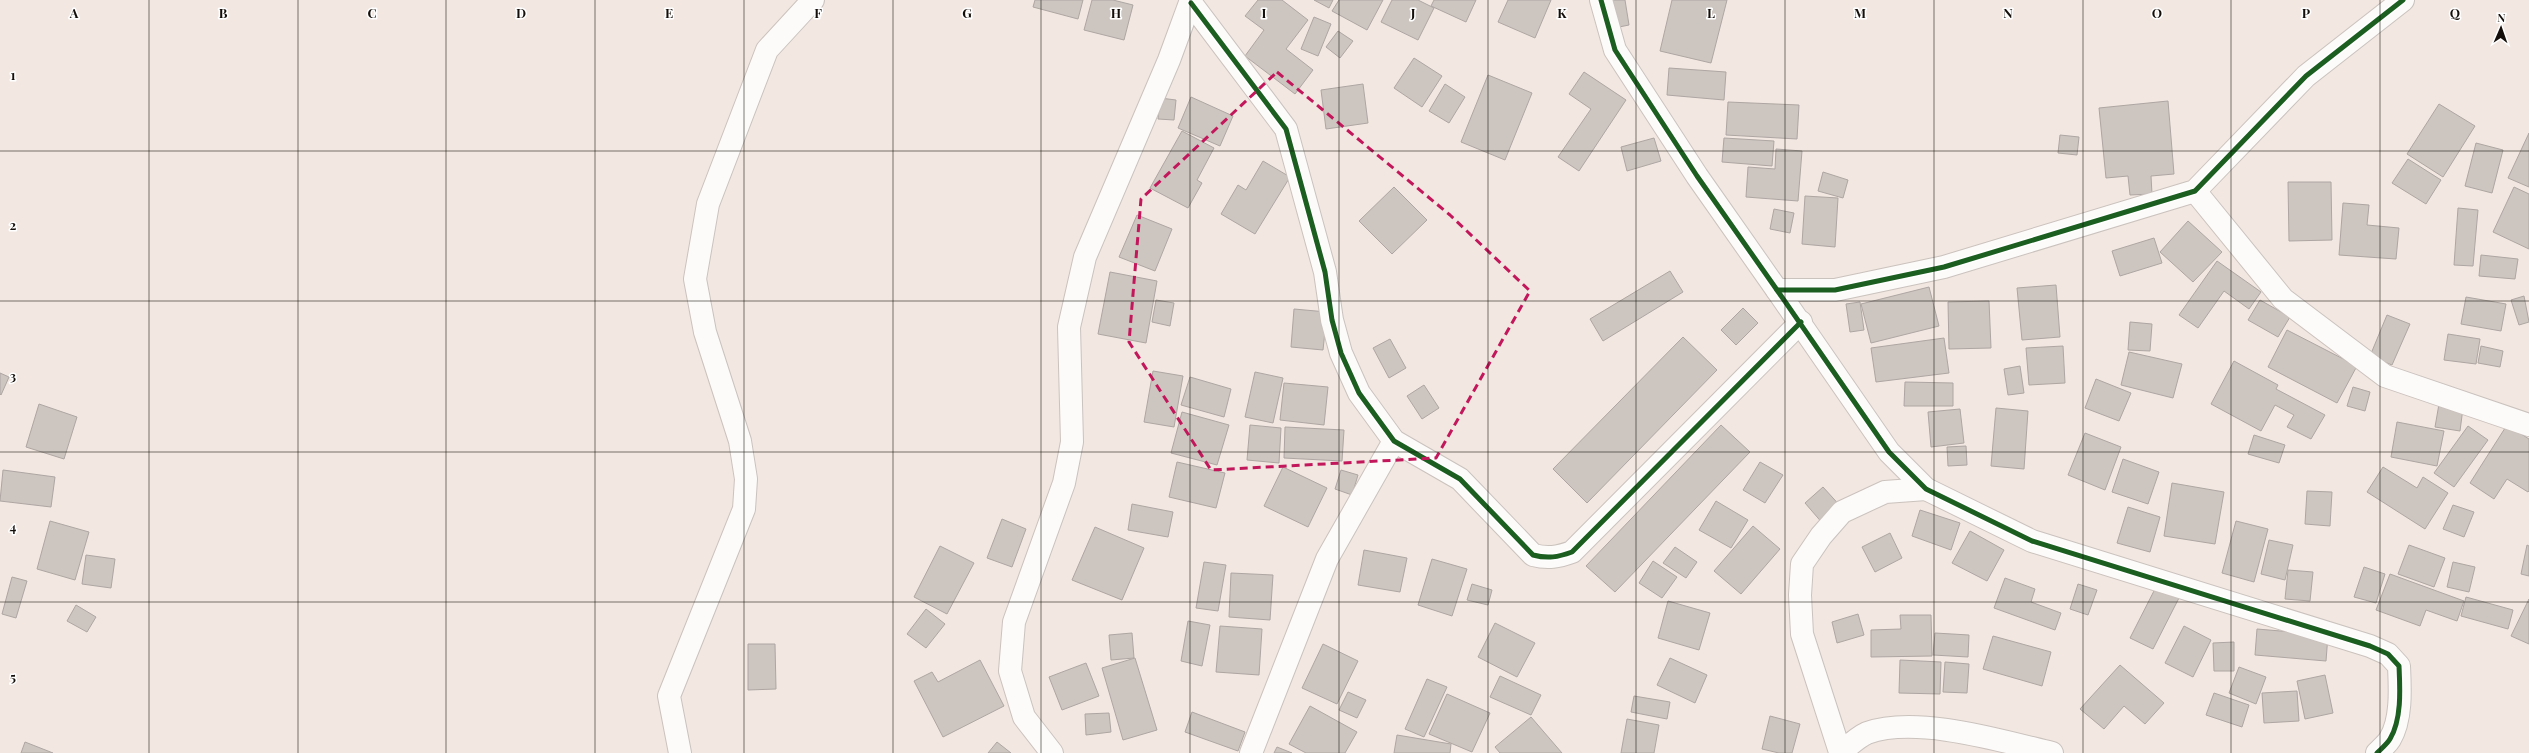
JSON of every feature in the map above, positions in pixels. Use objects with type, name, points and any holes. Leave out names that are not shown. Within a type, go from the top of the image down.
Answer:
[{"type":"street","points":[[680,753],[669,696],[744,509],[746,479],[740,441],[705,332],[695,279],[708,204],[767,50],[813,0]]},
{"type":"street","points":[[1601,0],[1615,50],[1696,176],[1801,322],[1889,452],[1926,489],[2032,541],[2370,646],[2388,654],[2399,666],[2400,686],[2397,716],[2390,739],[2377,753]]},
{"type":"street","points":[[1777,290],[1836,290],[1944,267],[2195,191],[2306,76],[2403,0]]},
{"type":"street","points":[[1191,1],[1286,129],[1325,272],[1332,320],[1341,353],[1359,393],[1394,441],[1460,479],[1534,555],[1544,558],[1558,557],[1572,552],[1801,322]]},
{"type":"street","points":[[1052,753],[1024,718],[1012,678],[1010,671],[1014,622],[1064,483],[1072,442],[1069,327],[1085,257],[1169,60],[1191,1]]},
{"type":"street","points":[[2195,191],[2283,300],[2385,376],[2529,425]]},
{"type":"street","points":[[1251,753],[1327,558],[1394,441]]},
{"type":"street","points":[[1926,489],[1885,492],[1842,512],[1821,536],[1802,564],[1800,595],[1802,634],[1840,753],[1866,734],[1905,727],[1976,735],[2052,753]]},
{"type":"highlighted area","points":[[1277,72],[1450,215],[1530,291],[1436,458],[1211,470],[1129,342],[1141,199]]},
{"type":"building","points":[[1035,0],[1083,0],[1078,19],[1033,7]]},
{"type":"building","points":[[1092,0],[1113,0],[1133,5],[1124,40],[1084,30]]},
{"type":"building","points":[[1258,0],[1282,0],[1308,20],[1286,49],[1313,70],[1295,94],[1245,56],[1264,30],[1245,16]]},
{"type":"building","points":[[1314,0],[1333,0],[1329,8]]},
{"type":"building","points":[[1339,0],[1383,0],[1367,30],[1332,11]]},
{"type":"building","points":[[1392,0],[1418,0],[1434,8],[1418,40],[1381,22]]},
{"type":"building","points":[[1434,0],[1476,0],[1466,22],[1431,6]]},
{"type":"building","points":[[1508,0],[1551,0],[1535,38],[1498,22]]},
{"type":"building","points":[[1604,0],[1625,0],[1629,25],[1609,29]]},
{"type":"building","points":[[1672,0],[1727,0],[1711,63],[1660,51]]},
{"type":"building","points":[[1314,17],[1331,24],[1318,56],[1301,49]]},
{"type":"building","points":[[1338,31],[1353,41],[1340,58],[1326,47]]},
{"type":"building","points":[[1414,58],[1442,76],[1422,107],[1394,88]]},
{"type":"building","points":[[1669,68],[1726,72],[1724,100],[1667,95]]},
{"type":"building","points":[[1584,72],[1626,100],[1579,171],[1558,157],[1591,109],[1569,94]]},
{"type":"building","points":[[1488,75],[1532,93],[1505,160],[1461,142]]},
{"type":"building","points":[[1363,84],[1368,123],[1326,129],[1321,90]]},
{"type":"building","points":[[1445,84],[1465,97],[1449,123],[1429,111]]},
{"type":"building","points":[[1191,97],[1233,116],[1220,146],[1178,128]]},
{"type":"building","points":[[1160,98],[1176,100],[1174,120],[1158,119]]},
{"type":"building","points":[[2168,101],[2174,174],[2151,176],[2152,194],[2130,195],[2128,176],[2106,178],[2099,108]]},
{"type":"building","points":[[1728,102],[1799,105],[1797,139],[1726,135]]},
{"type":"building","points":[[2439,104],[2475,126],[2443,177],[2407,154]]},
{"type":"building","points":[[1182,131],[1214,148],[1197,180],[1202,183],[1188,208],[1150,188]]},
{"type":"building","points":[[2529,133],[2529,187],[2508,178]]},
{"type":"building","points":[[2060,135],[2079,137],[2077,155],[2058,153]]},
{"type":"building","points":[[1654,138],[1661,161],[1627,171],[1621,147]]},
{"type":"building","points":[[1724,138],[1774,141],[1772,166],[1722,162]]},
{"type":"building","points":[[2476,143],[2503,150],[2492,193],[2465,186]]},
{"type":"building","points":[[1776,149],[1802,151],[1798,201],[1746,197],[1748,167],[1775,169]]},
{"type":"building","points":[[2408,159],[2441,180],[2426,204],[2392,183]]},
{"type":"building","points":[[1263,161],[1290,177],[1255,234],[1221,214],[1238,185],[1246,190]]},
{"type":"building","points":[[1823,172],[1848,180],[1843,198],[1818,191]]},
{"type":"building","points":[[2288,182],[2331,182],[2332,240],[2289,241]]},
{"type":"building","points":[[1394,187],[1427,220],[1392,254],[1359,221]]},
{"type":"building","points":[[2514,187],[2529,194],[2529,249],[2493,232]]},
{"type":"building","points":[[1805,196],[1838,198],[1835,247],[1802,244]]},
{"type":"building","points":[[2343,203],[2369,205],[2367,225],[2399,228],[2396,259],[2339,255]]},
{"type":"building","points":[[2458,208],[2478,210],[2473,266],[2454,265]]},
{"type":"building","points":[[1774,209],[1794,213],[1790,233],[1770,229]]},
{"type":"building","points":[[1137,215],[1172,229],[1155,271],[1119,257]]},
{"type":"building","points":[[2188,221],[2222,252],[2193,282],[2160,252]]},
{"type":"building","points":[[2154,238],[2162,263],[2120,276],[2112,251]]},
{"type":"building","points":[[2481,255],[2518,259],[2515,279],[2479,276]]},
{"type":"building","points":[[2217,261],[2261,292],[2249,309],[2224,291],[2198,328],[2179,315]]},
{"type":"building","points":[[1670,271],[1683,292],[1603,341],[1590,319]]},
{"type":"building","points":[[1110,272],[1157,281],[1146,343],[1098,334]]},
{"type":"building","points":[[2056,285],[2060,337],[2022,340],[2017,288]]},
{"type":"building","points":[[1929,287],[1939,326],[1871,343],[1861,304]]},
{"type":"building","points":[[2524,296],[2529,322],[2519,325],[2511,300]]},
{"type":"building","points":[[2466,297],[2506,304],[2501,331],[2461,324]]},
{"type":"building","points":[[1156,300],[1174,303],[1170,326],[1152,322]]},
{"type":"building","points":[[2260,300],[2290,317],[2278,337],[2248,320]]},
{"type":"building","points":[[1989,301],[1991,348],[1949,349],[1948,302]]},
{"type":"building","points":[[1860,302],[1864,330],[1850,332],[1846,304]]},
{"type":"building","points":[[1743,308],[1758,323],[1736,345],[1721,330]]},
{"type":"building","points":[[1294,309],[1327,312],[1323,350],[1291,347]]},
{"type":"building","points":[[2387,315],[2410,324],[2392,365],[2370,356]]},
{"type":"building","points":[[2130,322],[2152,324],[2150,351],[2128,350]]},
{"type":"building","points":[[2287,330],[2357,366],[2337,403],[2268,367]]},
{"type":"building","points":[[2448,334],[2480,339],[2476,364],[2444,360]]},
{"type":"building","points":[[1683,337],[1717,370],[1587,503],[1553,469]]},
{"type":"building","points":[[1944,338],[1949,373],[1876,382],[1871,348]]},
{"type":"building","points":[[1390,339],[1406,368],[1389,378],[1373,348]]},
{"type":"building","points":[[2063,346],[2065,383],[2029,385],[2026,348]]},
{"type":"building","points":[[2481,346],[2503,351],[2500,367],[2478,363]]},
{"type":"building","points":[[2129,352],[2182,364],[2173,398],[2121,385]]},
{"type":"building","points":[[2234,361],[2278,385],[2276,389],[2325,415],[2311,439],[2287,427],[2294,415],[2275,405],[2261,431],[2211,404]]},
{"type":"building","points":[[2020,366],[2024,393],[2008,395],[2004,369]]},
{"type":"building","points":[[1153,371],[1183,376],[1174,427],[1144,422]]},
{"type":"building","points":[[1255,372],[1283,378],[1273,423],[1245,417]]},
{"type":"building","points":[[0,373],[9,377],[1,395],[0,394]]},
{"type":"building","points":[[1190,377],[1231,389],[1224,417],[1181,405]]},
{"type":"building","points":[[2096,379],[2131,393],[2119,421],[2085,408]]},
{"type":"building","points":[[1905,382],[1953,383],[1953,406],[1904,406]]},
{"type":"building","points":[[1284,383],[1328,387],[1324,425],[1280,420]]},
{"type":"building","points":[[1424,385],[1439,408],[1422,419],[1407,396]]},
{"type":"building","points":[[2353,387],[2370,392],[2365,411],[2347,406]]},
{"type":"building","points":[[39,404],[77,417],[64,459],[26,447]]},
{"type":"building","points":[[2439,404],[2463,408],[2460,431],[2435,427]]},
{"type":"building","points":[[1996,408],[2028,411],[2024,469],[1991,466]]},
{"type":"building","points":[[1960,409],[1964,443],[1931,447],[1928,412]]},
{"type":"building","points":[[1182,412],[1229,425],[1217,465],[1171,453]]},
{"type":"building","points":[[2397,422],[2444,431],[2437,466],[2391,457]]},
{"type":"building","points":[[1250,425],[1281,428],[1279,463],[1247,460]]},
{"type":"building","points":[[1721,425],[1750,452],[1615,592],[1586,566]]},
{"type":"building","points":[[2507,425],[2529,439],[2529,491],[2528,492],[2507,479],[2494,499],[2470,483]]},
{"type":"building","points":[[2468,426],[2488,440],[2454,487],[2434,473]]},
{"type":"building","points":[[1285,427],[1344,430],[1342,461],[1284,458]]},
{"type":"building","points":[[2085,433],[2121,447],[2105,490],[2068,475]]},
{"type":"building","points":[[2254,435],[2285,445],[2279,463],[2248,454]]},
{"type":"building","points":[[1966,446],[1967,465],[1948,466],[1947,447]]},
{"type":"building","points":[[2123,459],[2159,472],[2148,504],[2112,492]]},
{"type":"building","points":[[1177,462],[1225,473],[1216,508],[1169,497]]},
{"type":"building","points":[[1760,462],[1783,475],[1765,503],[1743,490]]},
{"type":"building","points":[[1283,467],[1327,488],[1308,527],[1264,506]]},
{"type":"building","points":[[2383,467],[2417,488],[2423,477],[2448,493],[2425,529],[2367,492]]},
{"type":"building","points":[[3,470],[55,477],[51,507],[0,501]]},
{"type":"building","points":[[1341,470],[1358,475],[1352,495],[1335,489]]},
{"type":"building","points":[[2172,483],[2224,492],[2215,544],[2164,536]]},
{"type":"building","points":[[1823,487],[1843,509],[1824,525],[1805,503]]},
{"type":"building","points":[[2307,491],[2332,492],[2330,526],[2305,524]]},
{"type":"building","points":[[1716,501],[1748,520],[1731,548],[1699,530]]},
{"type":"building","points":[[1132,504],[1173,512],[1168,537],[1128,530]]},
{"type":"building","points":[[2453,505],[2474,512],[2464,537],[2443,529]]},
{"type":"building","points":[[2128,507],[2160,517],[2150,552],[2117,543]]},
{"type":"building","points":[[1920,510],[1960,523],[1951,550],[1912,536]]},
{"type":"building","points":[[1002,519],[1026,529],[1012,567],[987,558]]},
{"type":"building","points":[[50,521],[89,532],[75,580],[37,569]]},
{"type":"building","points":[[2236,521],[2268,529],[2254,582],[2222,573]]},
{"type":"building","points":[[1753,526],[1780,549],[1741,594],[1714,571]]},
{"type":"building","points":[[1095,527],[1144,548],[1122,600],[1072,580]]},
{"type":"building","points":[[1970,531],[2004,550],[1987,581],[1952,563]]},
{"type":"building","points":[[1890,533],[1902,558],[1875,572],[1862,547]]},
{"type":"building","points":[[2269,540],[2293,545],[2285,580],[2261,574]]},
{"type":"building","points":[[2409,545],[2445,558],[2434,587],[2398,574]]},
{"type":"building","points":[[2527,545],[2529,546],[2529,576],[2521,574]]},
{"type":"building","points":[[940,546],[974,563],[947,614],[914,597]]},
{"type":"building","points":[[1675,547],[1697,562],[1686,578],[1663,563]]},
{"type":"building","points":[[1364,550],[1407,558],[1400,592],[1358,585]]},
{"type":"building","points":[[86,555],[115,559],[111,588],[82,584]]},
{"type":"building","points":[[1432,559],[1467,569],[1452,616],[1418,605]]},
{"type":"building","points":[[1653,561],[1677,577],[1662,598],[1639,583]]},
{"type":"building","points":[[1204,562],[1226,565],[1218,611],[1196,608]]},
{"type":"building","points":[[2453,562],[2475,567],[2469,592],[2447,587]]},
{"type":"building","points":[[2364,567],[2385,574],[2376,603],[2354,597]]},
{"type":"building","points":[[2288,570],[2313,572],[2310,601],[2285,599]]},
{"type":"building","points":[[1231,573],[1273,575],[1270,620],[1229,617]]},
{"type":"building","points":[[2390,574],[2464,601],[2457,621],[2426,610],[2420,626],[2376,610]]},
{"type":"building","points":[[12,577],[27,581],[16,618],[2,614]]},
{"type":"building","points":[[2005,578],[2035,589],[2031,602],[2061,613],[2055,630],[1994,608]]},
{"type":"building","points":[[1472,584],[1492,590],[1488,605],[1467,600]]},
{"type":"building","points":[[2078,584],[2097,590],[2088,615],[2070,609]]},
{"type":"building","points":[[2157,585],[2180,596],[2153,649],[2130,638]]},
{"type":"building","points":[[2466,597],[2513,610],[2508,629],[2461,616]]},
{"type":"building","points":[[2529,599],[2529,644],[2511,636]]},
{"type":"building","points":[[1668,601],[1710,613],[1699,650],[1658,638]]},
{"type":"building","points":[[76,605],[96,617],[87,632],[67,621]]},
{"type":"building","points":[[926,609],[945,624],[926,648],[907,634]]},
{"type":"building","points":[[1858,614],[1864,635],[1837,643],[1832,622]]},
{"type":"building","points":[[1900,615],[1931,615],[1932,656],[1871,657],[1871,630],[1901,629]]},
{"type":"building","points":[[1188,621],[1210,625],[1202,666],[1181,661]]},
{"type":"building","points":[[1495,623],[1535,643],[1517,677],[1478,657]]},
{"type":"building","points":[[1220,626],[1262,629],[1259,675],[1216,672]]},
{"type":"building","points":[[2184,626],[2211,640],[2193,677],[2165,663]]},
{"type":"building","points":[[2257,629],[2328,635],[2326,661],[2255,655]]},
{"type":"building","points":[[1132,633],[1134,658],[1111,660],[1109,635]]},
{"type":"building","points":[[1935,633],[1969,635],[1968,657],[1933,655]]},
{"type":"building","points":[[1993,636],[2051,652],[2042,686],[1983,669]]},
{"type":"building","points":[[2234,642],[2234,671],[2214,671],[2213,643]]},
{"type":"building","points":[[748,644],[775,644],[776,689],[748,690]]},
{"type":"building","points":[[1323,644],[1358,661],[1337,704],[1302,688]]},
{"type":"building","points":[[1135,658],[1157,730],[1123,740],[1102,668]]},
{"type":"building","points":[[1670,658],[1707,675],[1695,703],[1657,685]]},
{"type":"building","points":[[980,660],[1004,706],[943,737],[914,681],[932,672],[938,682]]},
{"type":"building","points":[[1900,660],[1941,662],[1940,694],[1899,693]]},
{"type":"building","points":[[1945,662],[1969,664],[1967,693],[1943,692]]},
{"type":"building","points":[[1086,663],[1099,696],[1062,710],[1049,677]]},
{"type":"building","points":[[2120,665],[2164,703],[2145,724],[2124,706],[2104,729],[2080,709]]},
{"type":"building","points":[[2239,667],[2266,677],[2256,704],[2229,693]]},
{"type":"building","points":[[2325,675],[2333,713],[2305,719],[2297,681]]},
{"type":"building","points":[[1500,676],[1541,695],[1531,715],[1490,697]]},
{"type":"building","points":[[1427,679],[1447,687],[1424,737],[1405,729]]},
{"type":"building","points":[[2297,691],[2299,721],[2264,723],[2262,693]]},
{"type":"building","points":[[1348,692],[1366,700],[1357,718],[1339,710]]},
{"type":"building","points":[[2214,693],[2249,705],[2242,727],[2206,715]]},
{"type":"building","points":[[1447,694],[1490,713],[1472,752],[1429,734]]},
{"type":"building","points":[[1634,696],[1670,702],[1667,719],[1631,712]]},
{"type":"building","points":[[1310,706],[1357,732],[1345,753],[1306,753],[1289,744]]},
{"type":"building","points":[[1192,712],[1245,732],[1238,751],[1185,732]]},
{"type":"building","points":[[1109,713],[1111,732],[1086,735],[1085,714]]},
{"type":"building","points":[[1770,716],[1800,724],[1792,753],[1779,753],[1762,749]]},
{"type":"building","points":[[1531,717],[1562,753],[1500,753],[1495,747]]},
{"type":"building","points":[[1627,719],[1659,725],[1654,753],[1621,753]]},
{"type":"building","points":[[1397,735],[1451,744],[1450,753],[1394,753]]},
{"type":"building","points":[[25,742],[53,753],[21,753]]},
{"type":"building","points":[[997,742],[1011,753],[988,753]]},
{"type":"building","points":[[1277,747],[1292,753],[1274,753]]},
{"type":"cycle path","points":[[1601,0],[1615,50],[1697,176],[1777,290],[1835,290],[1944,267],[2195,191],[2306,76],[2403,0]]},
{"type":"cycle path","points":[[1191,3],[1286,129],[1325,272],[1332,320],[1341,353],[1359,393],[1394,441],[1460,479],[1533,555],[1553,557],[1572,552],[1801,322]]},
{"type":"cycle path","points":[[1777,290],[1889,452],[1926,489],[2032,541],[2370,646],[2388,654],[2399,666],[2400,693],[2398,713],[2397,722],[2390,739],[2377,753]]}]
